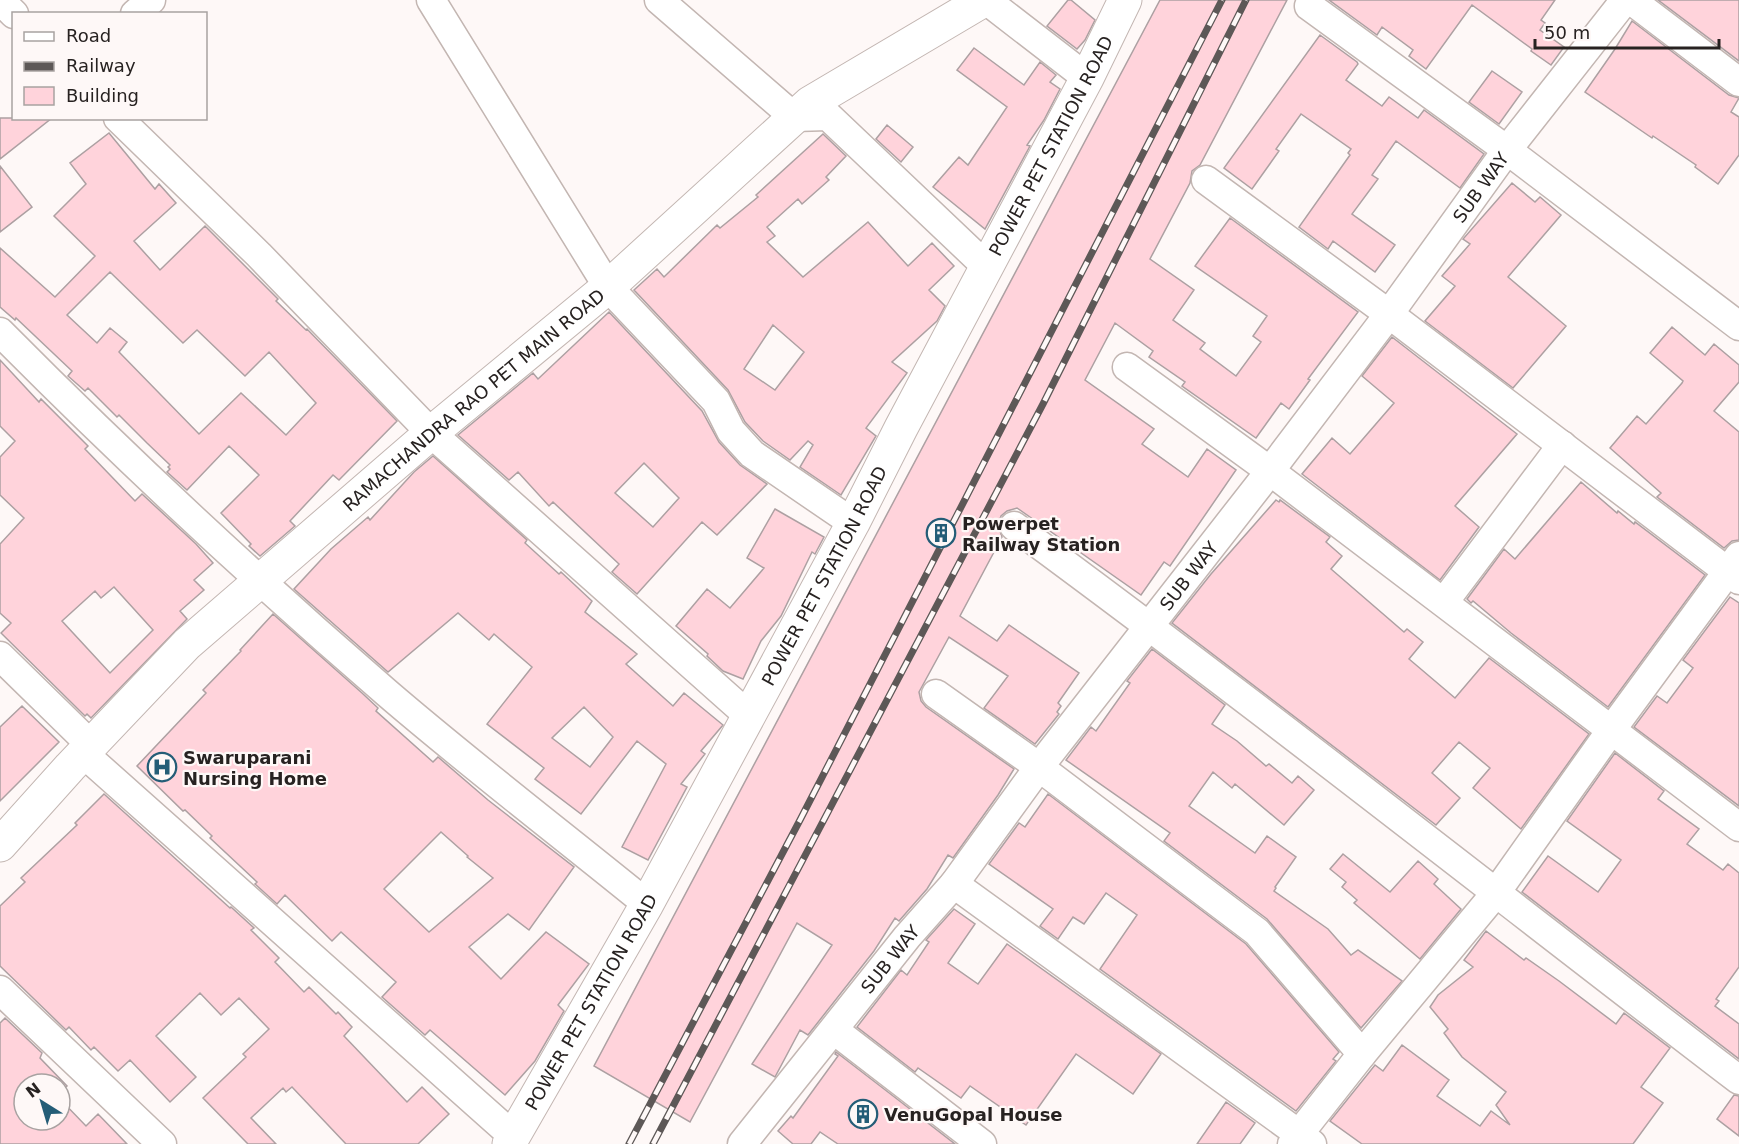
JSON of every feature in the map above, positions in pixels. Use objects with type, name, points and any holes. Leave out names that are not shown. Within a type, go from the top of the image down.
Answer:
[{"type":"street","points":[[0,0],[12,12]]},
{"type":"street","points":[[137,12],[151,0]]},
{"type":"street","points":[[431,0],[608,287],[716,401],[732,432],[752,454],[853,523]]},
{"type":"street","points":[[659,0],[794,117],[828,116],[987,267]]},
{"type":"street","points":[[985,0],[1086,78]]},
{"type":"street","name":"RAMACHANDRA RAO PET MAIN ROAD","points":[[0,845],[87,749],[188,644],[431,433],[608,287],[810,103],[985,0]]},
{"type":"street","name":"POWER PET STATION ROAD","points":[[511,1140],[647,904],[853,523],[1125,0]]},
{"type":"street","name":"SUB WAY","points":[[742,1144],[907,937],[954,884],[1039,766],[1270,471],[1389,314],[1506,150],[1625,0]]},
{"type":"street","points":[[1631,0],[1739,82]]},
{"type":"street","points":[[1309,6],[1506,150],[1739,326]]},
{"type":"street","points":[[120,120],[259,255],[431,433],[749,716]]},
{"type":"street","points":[[954,884],[1301,1141],[1362,1054],[1495,894],[1612,729],[1735,569],[1562,445],[1206,180]]},
{"type":"street","points":[[0,332],[62,395],[260,581],[388,694],[647,904]]},
{"type":"street","points":[[1127,367],[1270,471],[1739,827]]},
{"type":"street","points":[[1444,602],[1562,445]]},
{"type":"street","points":[[1014,526],[1149,625],[1739,1080]]},
{"type":"street","points":[[0,656],[87,749],[511,1140]]},
{"type":"street","points":[[936,694],[1039,766],[1257,932],[1362,1054]]},
{"type":"street","points":[[0,990],[162,1144]]},
{"type":"street","points":[[834,1030],[982,1144]]},
{"type":"building","points":[[1068,0],[1095,20],[1085,40],[1077,49],[1047,26]]},
{"type":"building","name":"Powerpet Railway Station","points":[[1160,0],[1287,0],[1200,165],[1192,171],[1190,183],[1150,259],[1194,290],[1173,320],[1205,343],[1200,349],[1236,376],[1261,342],[1253,336],[1267,316],[1195,266],[1230,218],[1358,312],[1308,379],[1310,380],[1289,409],[1281,403],[1256,438],[1182,386],[1185,382],[1149,357],[1153,351],[1115,323],[1085,380],[1154,429],[1142,444],[1188,477],[1207,449],[1236,470],[1170,566],[1164,562],[1141,595],[1017,508],[1001,516],[998,525],[1002,537],[960,616],[997,641],[1009,625],[1079,673],[1058,703],[1061,706],[1057,712],[1059,714],[1035,744],[984,708],[1008,676],[949,637],[919,692],[921,701],[926,707],[1014,769],[953,858],[948,855],[927,889],[899,921],[895,918],[874,951],[808,1035],[800,1030],[775,1077],[752,1064],[832,945],[797,923],[690,1122],[594,1066]]},
{"type":"building","points":[[1329,0],[1555,0],[1541,20],[1545,23],[1540,30],[1564,47],[1551,65],[1472,5],[1426,69],[1409,56],[1413,50],[1382,27],[1377,35]]},
{"type":"building","points":[[1658,0],[1739,0],[1739,61]]},
{"type":"building","points":[[1632,21],[1729,95],[1739,98],[1731,112],[1739,117],[1739,155],[1718,184],[1695,167],[1696,165],[1585,92]]},
{"type":"building","points":[[1320,35],[1357,62],[1358,64],[1346,80],[1382,106],[1389,97],[1418,118],[1424,110],[1484,154],[1460,188],[1396,141],[1372,175],[1378,179],[1352,214],[1395,245],[1375,272],[1333,241],[1328,249],[1299,227],[1350,155],[1348,153],[1351,149],[1301,114],[1276,149],[1279,151],[1252,189],[1224,168]]},
{"type":"building","points":[[974,48],[1024,85],[1040,62],[1056,75],[1050,82],[1060,89],[1044,120],[1027,145],[1030,146],[985,229],[933,187],[959,157],[968,165],[1007,107],[957,70]]},
{"type":"building","points":[[1492,71],[1522,92],[1499,124],[1469,102]]},
{"type":"building","points":[[0,118],[49,120],[0,159]]},
{"type":"building","points":[[887,125],[913,147],[901,162],[876,139]]},
{"type":"building","points":[[109,133],[155,189],[159,184],[176,203],[134,241],[160,270],[205,226],[278,299],[276,301],[307,329],[397,421],[339,480],[333,475],[290,521],[295,526],[260,556],[221,513],[259,475],[229,446],[187,490],[167,472],[170,465],[119,415],[117,417],[88,388],[85,391],[68,376],[72,371],[16,318],[15,320],[0,307],[0,248],[55,297],[95,256],[54,216],[86,184],[70,163]],"holes":[[[110,272],[183,343],[197,330],[245,376],[269,352],[316,403],[286,435],[241,393],[199,434],[119,352],[127,342],[110,328],[97,343],[67,315]]]},
{"type":"building","points":[[823,134],[846,156],[826,177],[829,180],[802,204],[798,199],[767,227],[775,236],[767,242],[803,277],[868,222],[908,266],[932,243],[954,266],[929,290],[945,306],[937,321],[892,362],[907,373],[866,428],[876,436],[841,495],[800,467],[813,445],[808,441],[790,460],[763,441],[745,422],[728,390],[634,290],[657,269],[664,277],[717,225],[720,228],[758,197],[756,195]],"holes":[[[773,325],[804,352],[775,390],[744,369]]]},
{"type":"building","points":[[0,166],[32,207],[0,232]]},
{"type":"building","points":[[1512,183],[1535,202],[1540,197],[1561,215],[1508,277],[1566,326],[1513,388],[1425,321],[1455,286],[1442,276],[1470,244],[1463,239]]},
{"type":"building","points":[[609,312],[702,411],[719,442],[740,465],[767,484],[717,535],[702,522],[637,594],[612,572],[619,564],[553,502],[549,506],[518,472],[509,480],[458,435],[533,373],[538,379]],"holes":[[[644,463],[679,498],[653,527],[615,493]]]},
{"type":"building","points":[[1672,327],[1705,355],[1714,344],[1739,365],[1739,382],[1714,411],[1739,432],[1739,540],[1732,541],[1724,548],[1657,497],[1661,493],[1610,448],[1637,416],[1646,424],[1682,383],[1683,381],[1650,353]]},
{"type":"building","points":[[1392,337],[1517,434],[1455,506],[1479,527],[1440,580],[1302,474],[1332,438],[1350,454],[1394,403],[1362,376]]},
{"type":"building","points":[[0,360],[39,402],[41,399],[88,446],[85,449],[135,501],[142,494],[213,563],[194,580],[204,590],[180,611],[187,619],[91,718],[87,714],[85,716],[1,633],[11,623],[0,613],[0,544],[24,518],[0,495],[0,457],[15,441],[0,426]],"holes":[[[114,587],[153,630],[110,673],[62,621],[95,591],[101,598]]]},
{"type":"building","points":[[433,456],[527,540],[525,543],[592,601],[585,612],[637,654],[626,664],[673,706],[684,693],[723,725],[701,751],[705,754],[681,784],[687,787],[648,860],[622,847],[666,764],[637,741],[581,814],[535,779],[544,768],[487,724],[532,667],[494,634],[489,640],[458,613],[388,672],[294,589],[331,549],[368,517],[370,520],[414,472]],"holes":[[[584,707],[613,737],[590,767],[552,738]]]},
{"type":"building","points":[[1581,482],[1617,513],[1618,511],[1634,524],[1635,522],[1705,575],[1608,707],[1473,601],[1471,603],[1467,599],[1504,549],[1515,559]]},
{"type":"building","points":[[1276,500],[1279,502],[1280,500],[1330,537],[1326,542],[1342,556],[1331,569],[1404,632],[1407,629],[1423,642],[1409,659],[1455,698],[1489,658],[1589,734],[1521,829],[1473,788],[1490,768],[1459,742],[1432,773],[1460,798],[1436,825],[1172,623],[1211,574]]},
{"type":"building","points":[[775,509],[824,537],[815,554],[812,552],[781,616],[761,641],[743,679],[723,671],[707,656],[708,654],[676,626],[707,589],[730,608],[764,568],[747,558]]},
{"type":"building","points":[[1730,597],[1739,603],[1739,806],[1634,727],[1657,696],[1667,703],[1693,668],[1683,660]]},
{"type":"building","points":[[273,614],[362,693],[378,708],[376,711],[433,762],[438,757],[488,800],[574,867],[529,930],[508,914],[469,947],[501,979],[546,932],[589,964],[558,1005],[564,1011],[535,1061],[505,1095],[430,1030],[425,1035],[382,997],[396,982],[341,932],[332,941],[285,895],[277,904],[210,838],[212,836],[137,766],[206,693],[203,690]],"holes":[[[441,832],[493,878],[429,932],[384,889]]]},
{"type":"building","points":[[1152,649],[1225,705],[1212,724],[1292,783],[1298,776],[1314,790],[1284,825],[1235,784],[1232,788],[1213,772],[1189,806],[1255,853],[1267,836],[1296,857],[1274,891],[1328,929],[1351,955],[1358,950],[1402,981],[1361,1028],[1267,919],[1164,841],[1170,833],[1066,760],[1091,727],[1096,731],[1130,683],[1127,681]]},
{"type":"building","points":[[22,706],[59,742],[0,801],[0,727]]},
{"type":"building","points":[[1615,753],[1664,791],[1658,799],[1699,829],[1687,844],[1723,870],[1728,864],[1739,873],[1739,967],[1716,999],[1719,1001],[1715,1006],[1739,1024],[1739,1059],[1522,892],[1548,856],[1598,892],[1621,860],[1567,821]]},
{"type":"building","points":[[104,794],[254,928],[251,930],[279,958],[275,962],[304,992],[309,987],[336,1014],[338,1012],[352,1027],[344,1036],[407,1102],[422,1087],[449,1114],[418,1144],[346,1144],[292,1087],[286,1092],[283,1088],[251,1118],[276,1144],[248,1144],[203,1098],[246,1057],[243,1054],[269,1029],[239,998],[221,1015],[200,993],[156,1036],[196,1077],[170,1102],[130,1060],[118,1071],[94,1047],[91,1050],[69,1027],[66,1030],[0,966],[0,906],[25,882],[21,878],[77,825],[75,823]]},
{"type":"building","points":[[1048,794],[1246,944],[1339,1052],[1333,1059],[1336,1061],[1296,1111],[1100,969],[1137,915],[1106,893],[1084,924],[1073,917],[1058,939],[1040,926],[1053,909],[989,864],[1019,823],[1025,827]]},
{"type":"building","points":[[1343,854],[1390,892],[1418,861],[1438,879],[1434,884],[1461,909],[1420,959],[1354,903],[1357,900],[1342,887],[1346,882],[1330,869]]},
{"type":"building","points":[[954,909],[975,924],[948,963],[978,984],[1007,944],[1161,1054],[1133,1094],[1076,1054],[1026,1125],[970,1086],[961,1098],[918,1068],[915,1072],[857,1027],[901,970],[907,975],[929,942],[926,940]]},
{"type":"building","points":[[1486,931],[1524,960],[1526,958],[1559,981],[1616,1024],[1624,1013],[1670,1048],[1641,1087],[1663,1103],[1633,1144],[1362,1144],[1330,1121],[1375,1065],[1383,1071],[1402,1045],[1449,1080],[1437,1096],[1480,1126],[1491,1111],[1510,1125],[1496,1105],[1506,1092],[1462,1057],[1444,1033],[1448,1029],[1430,1007],[1438,995],[1473,967],[1464,960]]},
{"type":"building","points":[[5,1018],[42,1053],[40,1058],[54,1072],[12,1072],[12,1132],[72,1132],[72,1111],[86,1126],[98,1114],[127,1144],[0,1144],[0,1023]]},
{"type":"building","points":[[836,1052],[955,1144],[838,1144],[820,1132],[811,1144],[793,1144],[778,1131],[791,1116],[793,1118],[838,1056]]},
{"type":"building","points":[[1734,1095],[1739,1096],[1739,1136],[1717,1119]]},
{"type":"building","points":[[1226,1102],[1255,1123],[1240,1144],[1197,1144]]},
{"type":"railway","points":[[629,1144],[800,820],[1222,0]]},
{"type":"railway","points":[[653,1144],[1043,404],[1246,0]]},
{"type":"place","name":"Powerpet Railway Station","points":[[941,533]]},
{"type":"place","name":"Swaruparani Nursing Home","points":[[162,767]]},
{"type":"place","name":"VenuGopal House","points":[[863,1114]]}]
